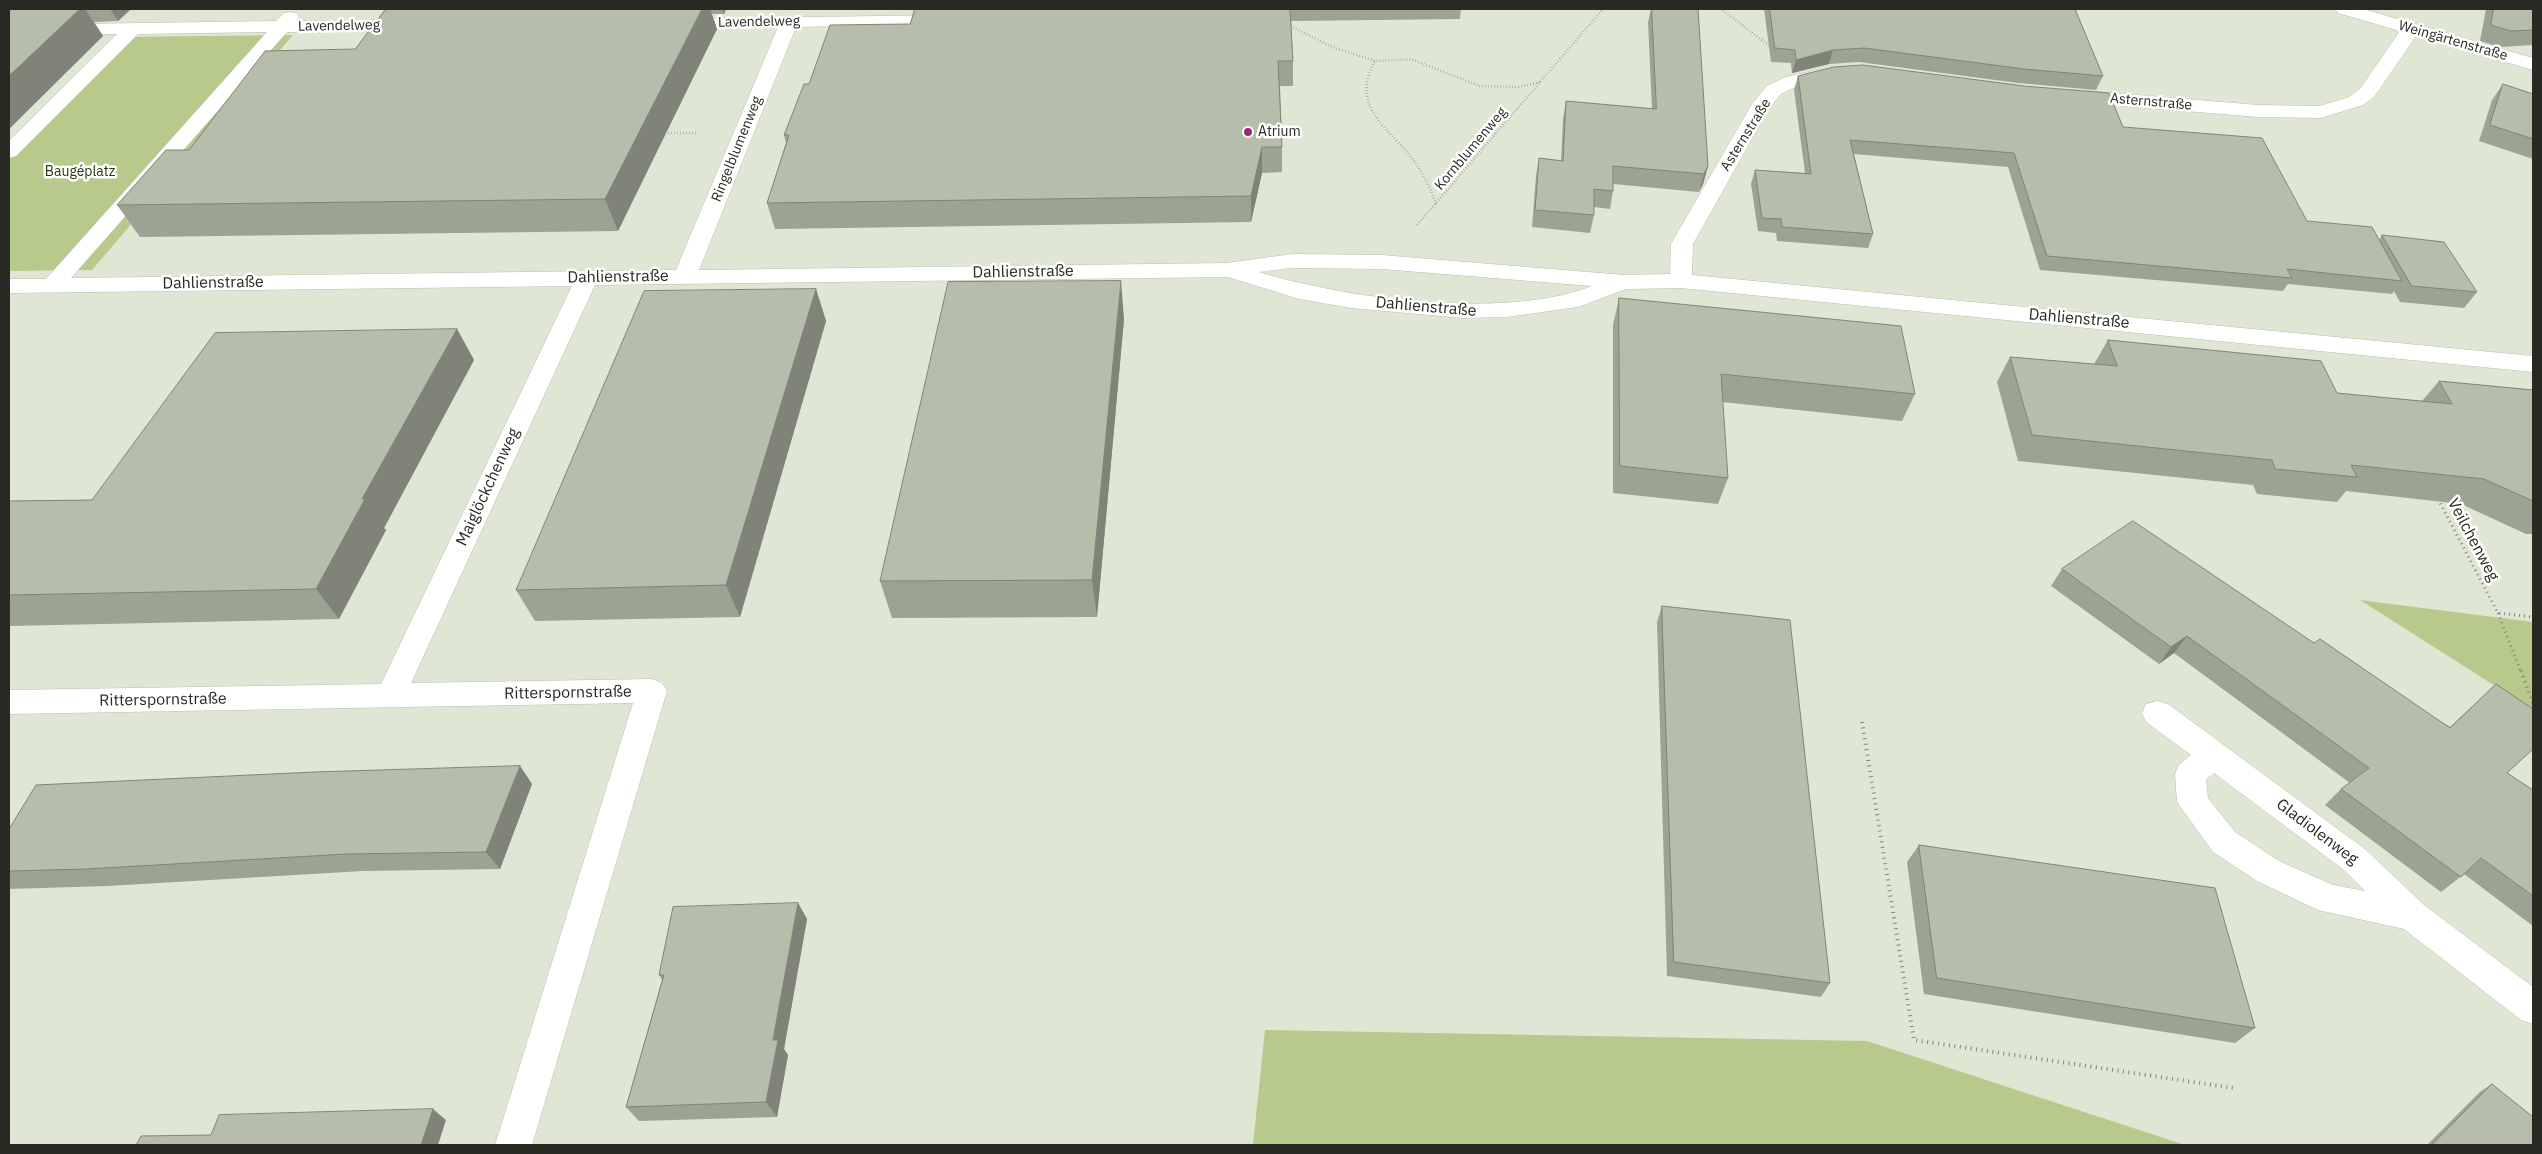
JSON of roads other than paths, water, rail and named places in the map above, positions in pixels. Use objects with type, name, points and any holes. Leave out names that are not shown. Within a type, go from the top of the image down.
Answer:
[{"type":"street","points":[[53,285],[298,9]]},
{"type":"street","name":"Weingärtenstraße","points":[[2344,9],[2533,64]]},
{"type":"street","name":"Lavendelweg","points":[[662,23],[788,22],[860,15],[966,20]]},
{"type":"street","name":"Ringelblumenweg","points":[[685,276],[788,22]]},
{"type":"street","name":"Lavendelweg","points":[[9,30],[429,25]]},
{"type":"street","points":[[9,152],[133,29]]},
{"type":"street","name":"Asternstraße","points":[[2056,94],[2259,111],[2321,112],[2356,101],[2367,93],[2411,29]]},
{"type":"street","name":"Asternstraße","points":[[1681,281],[1682,244],[1759,108],[1774,90],[1809,76],[1852,71]]},
{"type":"street","name":"Dahlienstraße","points":[[9,286],[1227,270],[1292,262],[1382,262],[1624,282],[1681,281],[2533,364]]},
{"type":"street","name":"Dahlienstraße","points":[[1227,270],[1299,292],[1352,301],[1463,311],[1506,310],[1578,300],[1624,282]]},
{"type":"street","name":"Maiglöckchenweg","points":[[390,696],[587,278]]},
{"type":"street","name":"Ritterspornstraße","points":[[9,702],[652,691],[513,1145]]},
{"type":"street","name":"Gladiolenweg","points":[[2157,713],[2355,860],[2412,916],[2533,1008]]},
{"type":"street","name":"Gladiolenweg","points":[[2214,755],[2190,774],[2193,802],[2224,842],[2268,871],[2330,899],[2412,916]]},
{"type":"place","name":"Atrium","points":[[1248,132]]},
{"type":"park label","name":"Baugéplatz","points":[[80,172]]}]
